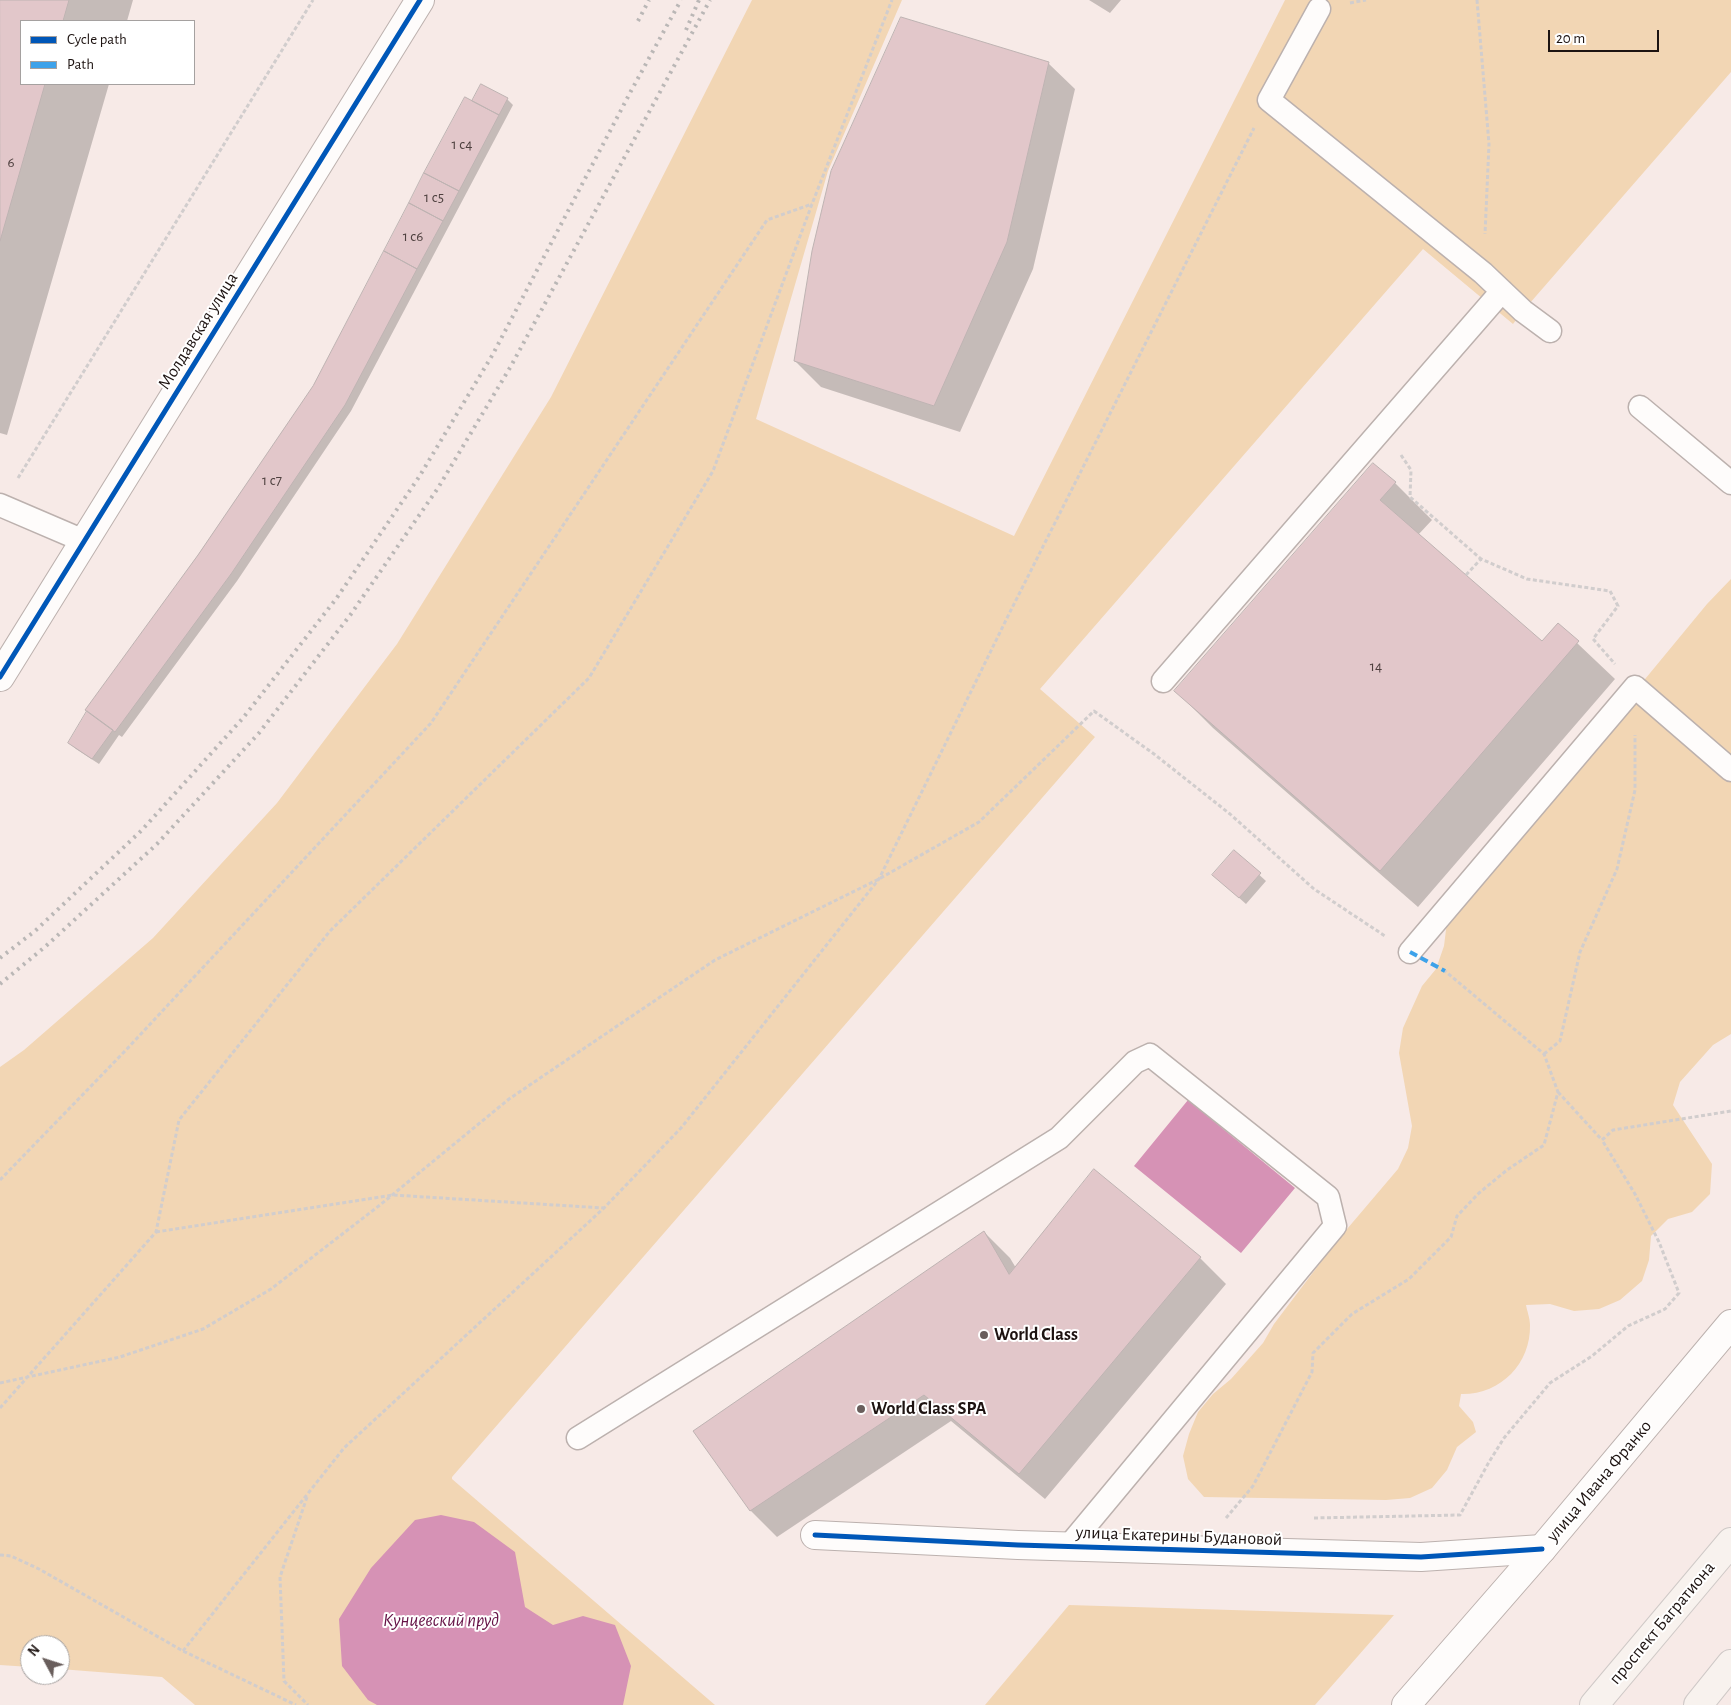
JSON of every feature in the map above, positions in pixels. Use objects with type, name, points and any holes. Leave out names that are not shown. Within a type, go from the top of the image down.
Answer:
[{"type":"main road","name":"проспект Багратиона","points":[[1594,1705],[1731,1542]]},
{"type":"main road","points":[[1698,1705],[1731,1664]]},
{"type":"street","name":"Молдавская улица","points":[[0,677],[420,0]]},
{"type":"street","name":"улица Ивана Франко","points":[[1406,1705],[1542,1549],[1731,1324]]},
{"type":"street","name":"улица Екатерины Будановой","points":[[815,1535],[1068,1547],[1421,1557],[1542,1549]]},
{"type":"lane","points":[[1318,9],[1269,100],[1483,273],[1523,311],[1550,331]]},
{"type":"lane","points":[[1163,681],[1502,290]]},
{"type":"lane","points":[[1640,407],[1731,483]]},
{"type":"lane","points":[[1,505],[84,541]]},
{"type":"lane","points":[[1410,952],[1635,687],[1731,770]]},
{"type":"lane","points":[[578,1438],[1059,1138],[1135,1062],[1150,1055],[1328,1197],[1335,1226],[1068,1547]]},
{"type":"path","points":[[1,505],[313,0]]},
{"type":"path","points":[[0,1408],[156,1232],[179,1120],[330,931],[589,678],[713,471],[812,204],[892,0]]},
{"type":"path","points":[[1477,0],[1489,144],[1483,273]]},
{"type":"path","points":[[183,1652],[344,1448],[604,1208],[681,1128],[879,879],[1018,596],[1269,100]]},
{"type":"path","points":[[0,1180],[126,1050],[431,723],[767,220],[812,204]]},
{"type":"path","points":[[1382,429],[1411,470],[1410,497],[1481,559],[1527,580],[1610,591],[1618,606],[1593,639]]},
{"type":"path","points":[[1466,576],[1481,559]]},
{"type":"path","points":[[1544,1054],[1560,1040],[1580,952],[1617,869],[1634,790],[1635,687]]},
{"type":"path","points":[[0,1383],[120,1357],[202,1329],[271,1289],[392,1195],[509,1099],[715,960],[879,879],[979,822],[1094,711],[1154,754],[1230,814],[1314,889],[1410,952]]},
{"type":"path","points":[[1313,1518],[1460,1515],[1488,1462],[1504,1438],[1550,1383],[1592,1356],[1628,1326],[1665,1309],[1679,1293],[1659,1242],[1647,1218],[1602,1140],[1558,1092],[1544,1054],[1445,971]]},
{"type":"path","points":[[1234,1520],[1225,1520],[1253,1486],[1312,1372],[1313,1354],[1352,1314],[1409,1279],[1451,1237],[1456,1216],[1479,1193],[1507,1170],[1544,1145],[1558,1092]]},
{"type":"path","points":[[1602,1140],[1613,1130],[1731,1111]]},
{"type":"path","points":[[156,1232],[392,1195],[604,1208]]},
{"type":"path","points":[[308,1494],[280,1577],[284,1681],[308,1705]]},
{"type":"path","points":[[0,1555],[11,1556],[39,1569],[183,1652],[296,1705]]},
{"type":"shaded area","points":[[752,0],[902,0],[828,171],[756,419],[1014,536],[1285,0],[1731,0],[1731,72],[1513,324],[1423,249],[1040,689],[1095,737],[452,1477],[452,1479],[715,1705],[195,1705],[162,1677],[70,1670],[70,1635],[20,1635],[20,1666],[0,1665],[0,1067],[24,1050],[153,938],[277,803],[397,644],[551,397]]},
{"type":"shaded area","points":[[1731,579],[1731,1034],[1713,1045],[1680,1082],[1673,1105],[1712,1164],[1710,1194],[1692,1212],[1668,1219],[1651,1236],[1649,1260],[1642,1281],[1620,1300],[1599,1309],[1574,1311],[1550,1304],[1526,1305],[1530,1325],[1529,1339],[1519,1364],[1500,1383],[1475,1393],[1461,1394],[1459,1406],[1473,1422],[1476,1432],[1457,1447],[1447,1470],[1432,1488],[1410,1498],[1386,1500],[1204,1497],[1188,1479],[1183,1456],[1198,1412],[1263,1343],[1274,1324],[1336,1242],[1398,1169],[1408,1148],[1412,1126],[1399,1053],[1403,1028],[1422,986],[1436,969],[1444,946],[1447,922],[1707,604]]},
{"type":"shaded area","points":[[1069,1605],[1394,1615],[1315,1705],[985,1705]]},
{"type":"water","points":[[1188,1100],[1295,1188],[1241,1253],[1134,1166]]},
{"type":"water","name":"Кунцевский пруд","points":[[441,1515],[474,1522],[515,1552],[525,1607],[553,1625],[583,1616],[615,1625],[631,1666],[623,1705],[377,1705],[368,1700],[342,1666],[339,1619],[371,1568],[415,1520]]},
{"type":"building","points":[[0,0],[69,0],[63,20],[20,20],[20,85],[45,85],[0,241]]},
{"type":"building","points":[[901,17],[1049,62],[1007,242],[934,406],[794,361],[812,251],[831,171]]},
{"type":"building","points":[[481,84],[508,98],[499,115],[472,101]]},
{"type":"building","points":[[465,97],[499,115],[459,191],[424,173]]},
{"type":"building","points":[[424,173],[459,191],[443,221],[409,203]]},
{"type":"building","points":[[409,203],[443,221],[417,269],[384,251]]},
{"type":"building","points":[[384,251],[417,269],[345,405],[231,574],[115,732],[85,710],[198,555],[313,386]]},
{"type":"building","points":[[1373,463],[1396,482],[1380,500],[1542,641],[1558,623],[1579,641],[1380,871],[1174,691]]},
{"type":"building","points":[[87,711],[113,730],[92,759],[68,743]]},
{"type":"building","points":[[1234,850],[1261,873],[1239,898],[1212,875]]},
{"type":"building","name":"World Class","points":[[1094,1169],[1201,1257],[1019,1474],[924,1395],[750,1511],[693,1431],[984,1231],[1009,1274]]},
{"type":"railway","points":[[638,21],[649,0]]},
{"type":"railway","points":[[0,958],[35,931],[142,830],[243,718],[336,599],[419,477],[493,354],[681,0]]},
{"type":"railway","points":[[686,30],[699,0]]},
{"type":"railway","points":[[0,984],[46,946],[157,844],[259,733],[351,614],[438,488],[511,366],[710,0]]},
{"type":"marked path","points":[[1410,952],[1445,971]]},
{"type":"cycle path","points":[[0,677],[420,0]]},
{"type":"cycle path","points":[[815,1535],[1018,1545],[1421,1557],[1542,1549]]},
{"type":"place","name":"World Class","points":[[984,1335]]},
{"type":"place","name":"World Class SPA","points":[[861,1409]]}]
